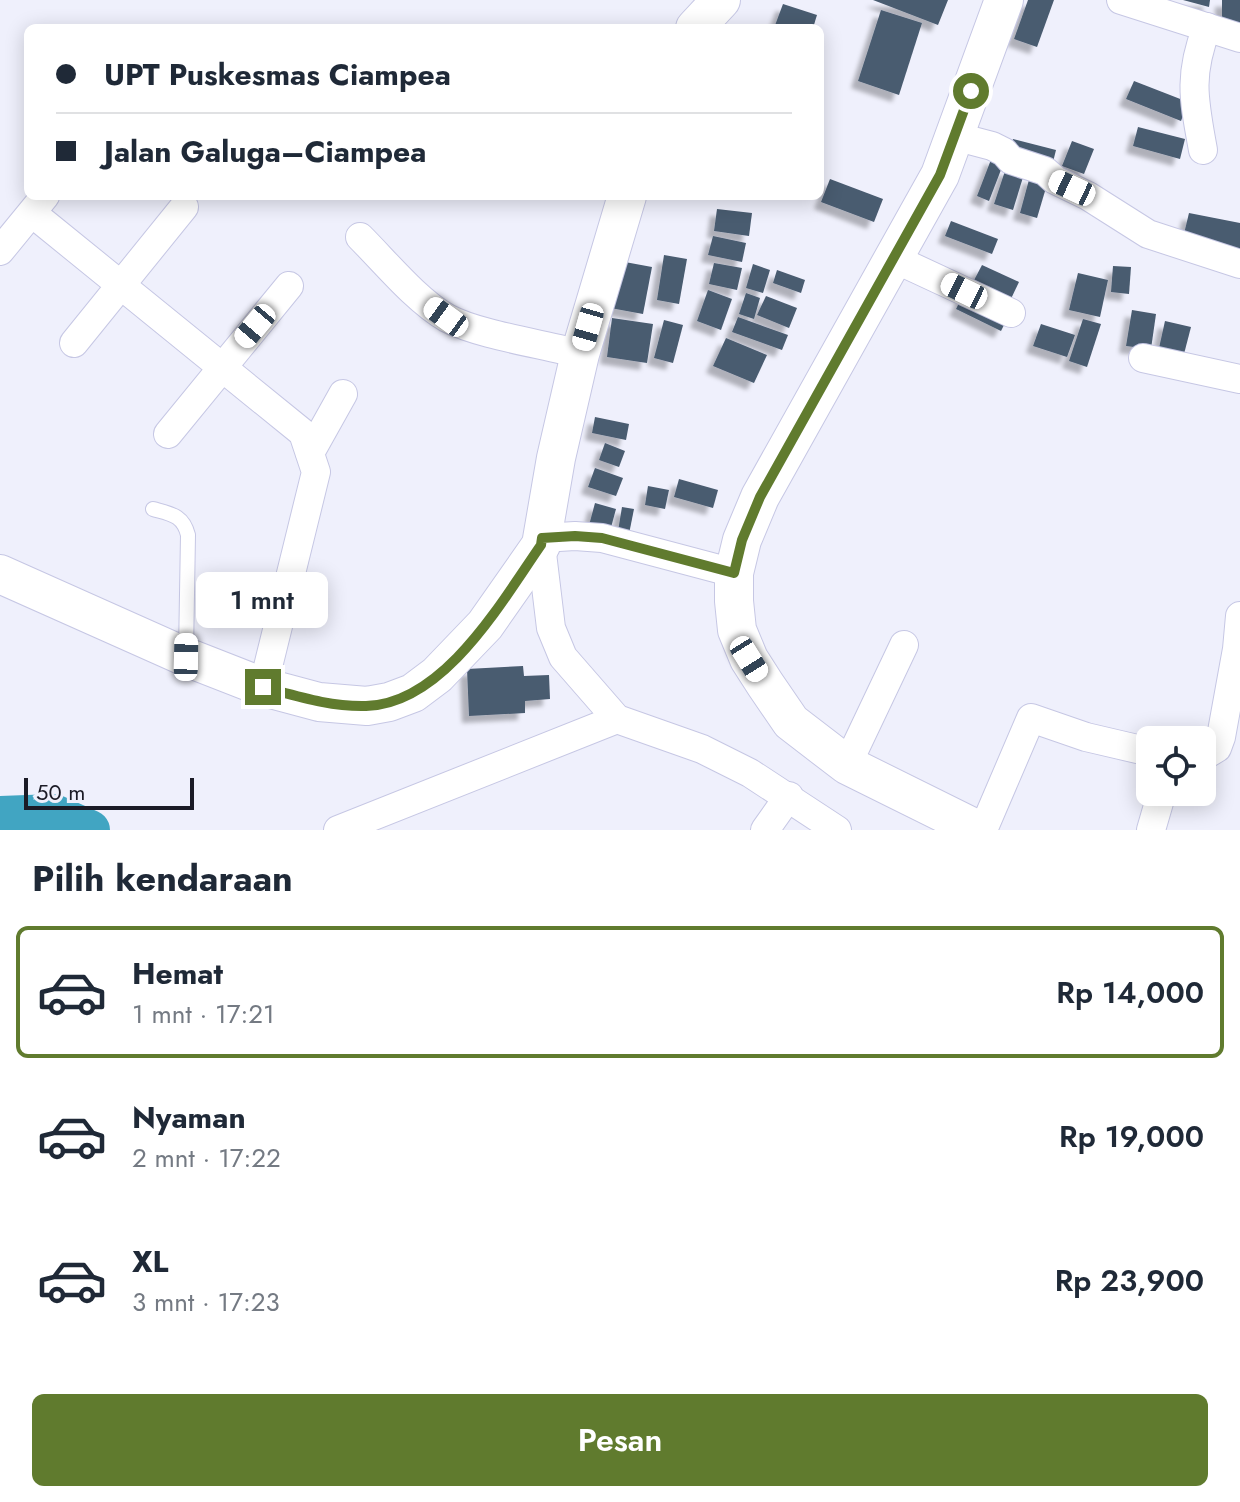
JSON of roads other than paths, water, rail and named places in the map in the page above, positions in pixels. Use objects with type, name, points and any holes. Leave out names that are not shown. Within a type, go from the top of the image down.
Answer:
[{"type":"street","points":[[699,24],[721,0]]},
{"type":"street","points":[[1004,0],[940,175],[760,497],[742,540],[734,573],[737,630],[749,659],[791,722],[847,765],[981,830],[1021,714],[1086,737],[1136,749]]},
{"type":"street","points":[[1121,0],[1240,38]]},
{"type":"street","points":[[1203,150],[1193,80],[1207,27]]},
{"type":"street","points":[[954,136],[992,146],[1011,160],[1045,171],[1055,180],[1088,196],[1148,234],[1240,264]]},
{"type":"street","points":[[626,200],[580,354],[556,458],[542,541],[551,628],[563,657],[617,719],[702,749],[789,796],[837,830]]},
{"type":"street","points":[[0,251],[38,204],[120,285],[303,433],[316,472],[263,687]]},
{"type":"street","points":[[74,343],[184,207]]},
{"type":"street","points":[[360,237],[429,305],[446,317],[464,325],[580,354]]},
{"type":"street","points":[[895,259],[1011,313]]},
{"type":"street","points":[[168,434],[220,366],[289,286]]},
{"type":"street","points":[[1143,358],[1240,379]]},
{"type":"street","points":[[310,453],[343,394]]},
{"type":"street","points":[[0,574],[186,657],[263,687],[319,702],[367,706],[413,693],[437,675],[485,625],[542,541],[575,536],[602,538],[734,573]]},
{"type":"street","points":[[1216,749],[1238,649],[1240,616]]},
{"type":"street","points":[[847,765],[904,645]]},
{"type":"street","points":[[338,830],[617,719]]},
{"type":"street","points":[[765,830],[789,796]]},
{"type":"street","points":[[1151,830],[1158,806]]},
{"type":"lane","points":[[153,509],[179,517],[185,523],[188,535],[186,657]]},
{"type":"waterway","points":[[0,816],[54,814],[90,830]]}]
